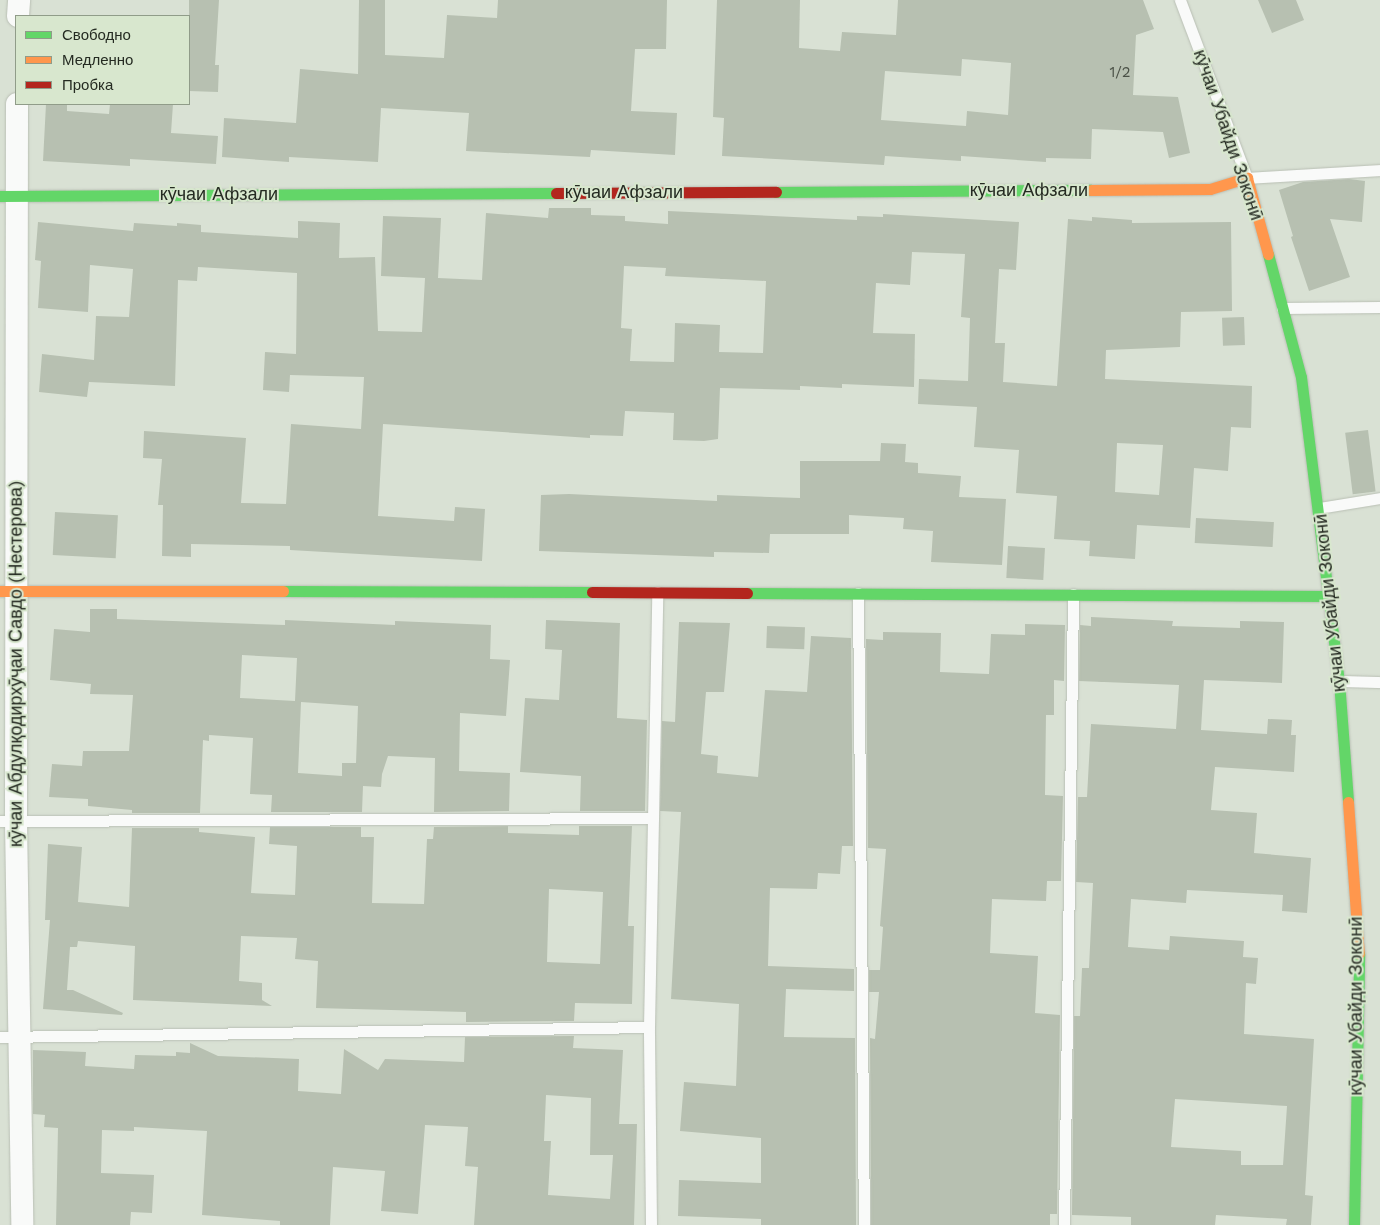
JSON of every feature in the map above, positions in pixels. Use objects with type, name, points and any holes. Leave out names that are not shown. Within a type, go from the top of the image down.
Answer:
[{"type":"street","points":[[18,15],[19,0]]},
{"type":"street","name":"кӯчаи Абдулқодирхӯҷаи Савдо (Нестерова)","points":[[17,105],[8,196],[8,821],[10,1037],[22,1225]]},
{"type":"street","name":"кӯчаи Афзали","points":[[8,196],[1210,189],[1247,178]]},
{"type":"street","name":"кӯчаи Убайди Зоконӣ","points":[[1247,178],[1301,377],[1319,508],[1327,596],[1339,681],[1359,957],[1354,1225]]},
{"type":"street","points":[[8,591],[1327,596]]},
{"type":"lane","name":"кӯчаи Убайди Зоконӣ","points":[[1180,0],[1247,178]]},
{"type":"lane","points":[[1247,178],[1380,170]]},
{"type":"lane","points":[[1282,308],[1380,307]]},
{"type":"lane","points":[[1319,508],[1380,498]]},
{"type":"lane","points":[[651,1225],[649,1027],[657,592]]},
{"type":"lane","points":[[858,593],[864,1225]]},
{"type":"lane","points":[[1064,1225],[1073,594]]},
{"type":"lane","points":[[1339,681],[1380,682]]},
{"type":"lane","points":[[8,821],[653,818]]},
{"type":"lane","points":[[10,1037],[649,1027]]},
{"type":"building","points":[[189,0],[219,0],[215,65],[219,65],[218,92],[190,91]]},
{"type":"building","points":[[359,0],[385,0],[385,55],[444,58],[447,15],[497,18],[498,0],[667,0],[666,49],[635,49],[631,111],[677,113],[675,155],[591,150],[590,157],[466,151],[469,113],[381,108],[378,162],[289,157],[289,162],[222,157],[224,118],[296,123],[300,69],[358,74]]},
{"type":"building","points":[[717,0],[800,0],[799,48],[840,51],[842,32],[896,35],[898,0],[1143,0],[1154,29],[1136,35],[1133,95],[1178,97],[1190,153],[1169,158],[1163,132],[1092,129],[1091,159],[1046,158],[1046,162],[961,156],[961,161],[885,156],[884,165],[722,156],[724,118],[713,117]],"holes":[[[962,59],[1011,63],[1008,115],[967,111],[966,126],[881,120],[885,71],[961,76]]]},
{"type":"building","points":[[1258,0],[1296,0],[1304,20],[1272,33]]},
{"type":"building","points":[[46,105],[67,105],[67,111],[109,114],[110,105],[173,105],[171,133],[218,136],[216,164],[130,159],[130,166],[43,161]]},
{"type":"building","points":[[1349,179],[1365,181],[1362,222],[1330,219],[1350,277],[1309,291],[1291,237],[1293,236],[1279,190],[1303,182]]},
{"type":"building","points":[[549,208],[591,208],[591,215],[625,216],[625,221],[668,224],[668,211],[857,220],[857,216],[883,217],[883,214],[1019,222],[1016,270],[999,269],[995,343],[1005,343],[1003,382],[1057,386],[1068,219],[1092,221],[1092,217],[1132,220],[1132,223],[1231,222],[1232,311],[1181,312],[1180,347],[1106,350],[1105,379],[1252,386],[1251,428],[1231,427],[1228,471],[1194,468],[1190,528],[1137,525],[1135,559],[1089,556],[1090,541],[1054,539],[1057,496],[1016,493],[1019,450],[974,447],[977,407],[918,404],[919,379],[968,381],[970,318],[961,317],[965,254],[912,252],[910,285],[876,283],[873,333],[915,334],[914,387],[842,384],[842,388],[800,386],[800,390],[720,388],[718,439],[704,441],[673,440],[674,413],[625,411],[623,436],[590,435],[590,438],[383,424],[378,516],[454,521],[455,507],[485,509],[482,561],[290,550],[290,546],[191,544],[191,557],[162,556],[163,505],[158,505],[162,459],[143,458],[144,431],[246,438],[241,503],[286,504],[291,424],[361,429],[364,377],[290,375],[289,392],[263,390],[265,352],[296,354],[297,273],[198,267],[197,281],[178,280],[175,386],[89,382],[87,397],[39,392],[42,354],[94,360],[96,316],[129,317],[133,269],[90,265],[88,312],[38,308],[41,261],[35,260],[38,222],[133,231],[134,223],[177,226],[177,223],[201,225],[201,232],[298,238],[298,221],[340,223],[339,258],[375,257],[378,331],[422,332],[425,278],[381,276],[383,216],[441,218],[438,278],[482,280],[486,213],[548,218]],"holes":[[[624,266],[666,268],[665,276],[766,281],[763,353],[719,352],[720,325],[675,323],[674,362],[630,361],[632,329],[621,328]],[[1117,443],[1163,445],[1159,495],[1115,492]]]},
{"type":"building","points":[[1244,317],[1245,345],[1223,346],[1222,318]]},
{"type":"building","points":[[1368,430],[1376,492],[1353,494],[1345,433]]},
{"type":"building","points":[[881,443],[906,444],[905,462],[918,463],[918,473],[961,476],[959,497],[1006,499],[1002,565],[931,562],[933,531],[903,529],[904,518],[849,515],[849,534],[770,534],[769,553],[714,552],[714,557],[539,551],[541,495],[569,494],[717,501],[717,495],[800,498],[800,461],[880,461]]},
{"type":"building","points":[[55,512],[118,515],[116,558],[53,555]]},
{"type":"building","points":[[1196,518],[1274,522],[1273,547],[1195,543]]},
{"type":"building","points":[[1008,546],[1045,548],[1043,580],[1006,578]]},
{"type":"building","points":[[90,609],[117,609],[117,619],[285,625],[285,620],[395,625],[395,621],[491,625],[490,659],[510,660],[506,716],[460,713],[459,771],[510,773],[509,811],[434,812],[435,758],[388,756],[382,774],[381,787],[363,786],[362,812],[271,812],[272,795],[250,794],[253,738],[209,735],[209,741],[203,740],[200,813],[132,813],[132,810],[88,806],[88,799],[49,797],[52,764],[82,766],[83,751],[129,751],[133,695],[90,694],[91,684],[50,680],[54,629],[90,632]],"holes":[[[242,655],[297,658],[295,701],[240,698]],[[301,702],[358,706],[356,763],[342,763],[342,776],[298,773]]]},
{"type":"building","points":[[1091,617],[1173,621],[1172,626],[1240,628],[1240,621],[1284,622],[1282,683],[1204,680],[1201,730],[1267,734],[1268,719],[1292,720],[1291,735],[1296,735],[1294,772],[1215,767],[1211,810],[1257,813],[1254,853],[1311,858],[1307,913],[1282,911],[1283,895],[1187,890],[1186,903],[1131,899],[1128,947],[1169,950],[1170,936],[1244,941],[1243,957],[1258,958],[1256,984],[1246,983],[1244,1034],[1314,1039],[1305,1195],[1313,1196],[1311,1225],[1286,1225],[1287,1219],[1216,1215],[1215,1225],[1131,1225],[1131,1217],[1072,1215],[1074,1016],[1080,1016],[1082,968],[1089,968],[1093,883],[1076,882],[1078,797],[1087,797],[1091,724],[1176,729],[1179,685],[1079,681],[1080,625],[1091,626]],"holes":[[[1175,1099],[1287,1106],[1283,1165],[1241,1165],[1241,1151],[1171,1147]]]},
{"type":"building","points":[[546,620],[620,623],[617,718],[647,720],[645,811],[580,811],[581,776],[520,772],[525,698],[559,700],[562,650],[545,649]]},
{"type":"building","points":[[679,622],[730,623],[724,692],[706,692],[701,754],[718,756],[717,773],[758,777],[765,690],[807,692],[811,636],[851,638],[853,846],[842,846],[840,874],[818,873],[817,889],[770,888],[768,966],[854,969],[854,991],[786,989],[784,1037],[855,1038],[856,1225],[761,1225],[761,1219],[678,1216],[679,1180],[761,1183],[761,1138],[680,1131],[684,1082],[736,1086],[739,1004],[671,999],[681,812],[660,811],[662,721],[675,722]]},
{"type":"building","points":[[1025,624],[1065,625],[1064,681],[1054,680],[1054,715],[1046,715],[1045,795],[1063,796],[1061,881],[1047,881],[1046,901],[992,899],[990,953],[1038,956],[1035,1013],[1060,1015],[1057,1214],[1050,1214],[1050,1225],[871,1225],[870,1038],[875,1039],[879,992],[869,992],[869,970],[880,970],[883,927],[880,926],[886,849],[868,848],[866,639],[883,640],[883,632],[941,633],[940,672],[989,674],[991,634],[1025,635]]},
{"type":"building","points":[[767,626],[805,627],[804,649],[766,648]]},
{"type":"building","points":[[508,826],[508,833],[579,835],[579,826],[632,826],[628,926],[634,926],[632,1004],[575,1003],[574,1021],[466,1022],[466,1012],[316,1008],[318,961],[295,959],[297,938],[241,936],[239,981],[262,983],[262,1000],[272,1006],[133,1000],[135,946],[78,941],[77,947],[70,947],[67,990],[73,990],[123,1013],[122,1015],[43,1009],[50,920],[45,920],[48,844],[82,847],[78,902],[129,907],[132,828],[199,828],[199,832],[255,837],[251,893],[295,895],[297,846],[269,844],[270,827],[361,827],[361,837],[374,837],[372,903],[424,904],[427,839],[433,839],[434,827]],"holes":[[[549,889],[603,892],[600,964],[547,962]]]},
{"type":"building","points":[[574,1036],[573,1048],[623,1050],[619,1124],[637,1124],[634,1225],[474,1225],[478,1167],[465,1166],[468,1127],[425,1125],[418,1214],[381,1211],[385,1171],[333,1167],[330,1225],[280,1225],[280,1221],[202,1215],[207,1131],[134,1127],[134,1131],[102,1130],[101,1173],[154,1175],[152,1213],[131,1212],[130,1225],[56,1225],[58,1128],[44,1127],[45,1115],[33,1114],[33,1050],[86,1052],[85,1066],[134,1069],[135,1055],[176,1056],[176,1052],[190,1053],[190,1043],[218,1056],[299,1059],[298,1091],[341,1094],[344,1049],[378,1070],[385,1059],[464,1062],[465,1037]],"holes":[[[546,1095],[591,1098],[590,1155],[613,1155],[610,1199],[548,1195],[551,1141],[544,1141]]]},
{"type":"traffic: fast","points":[[776,192],[1091,190]]},
{"type":"traffic: fast","points":[[0,196],[556,193]]},
{"type":"traffic: fast","points":[[1268,254],[1301,377],[1339,681],[1348,802]]},
{"type":"traffic: fast","points":[[283,591],[592,592]]},
{"type":"traffic: fast","points":[[747,593],[1327,596]]},
{"type":"traffic: fast","points":[[1354,1225],[1359,954]]},
{"type":"traffic: slow","points":[[1091,190],[1210,189],[1247,178],[1268,254]]},
{"type":"traffic: slow","points":[[0,591],[283,591]]},
{"type":"traffic: slow","points":[[1348,802],[1359,954]]},
{"type":"traffic: jam","points":[[556,193],[776,192]]},
{"type":"traffic: jam","points":[[592,592],[747,593]]}]
